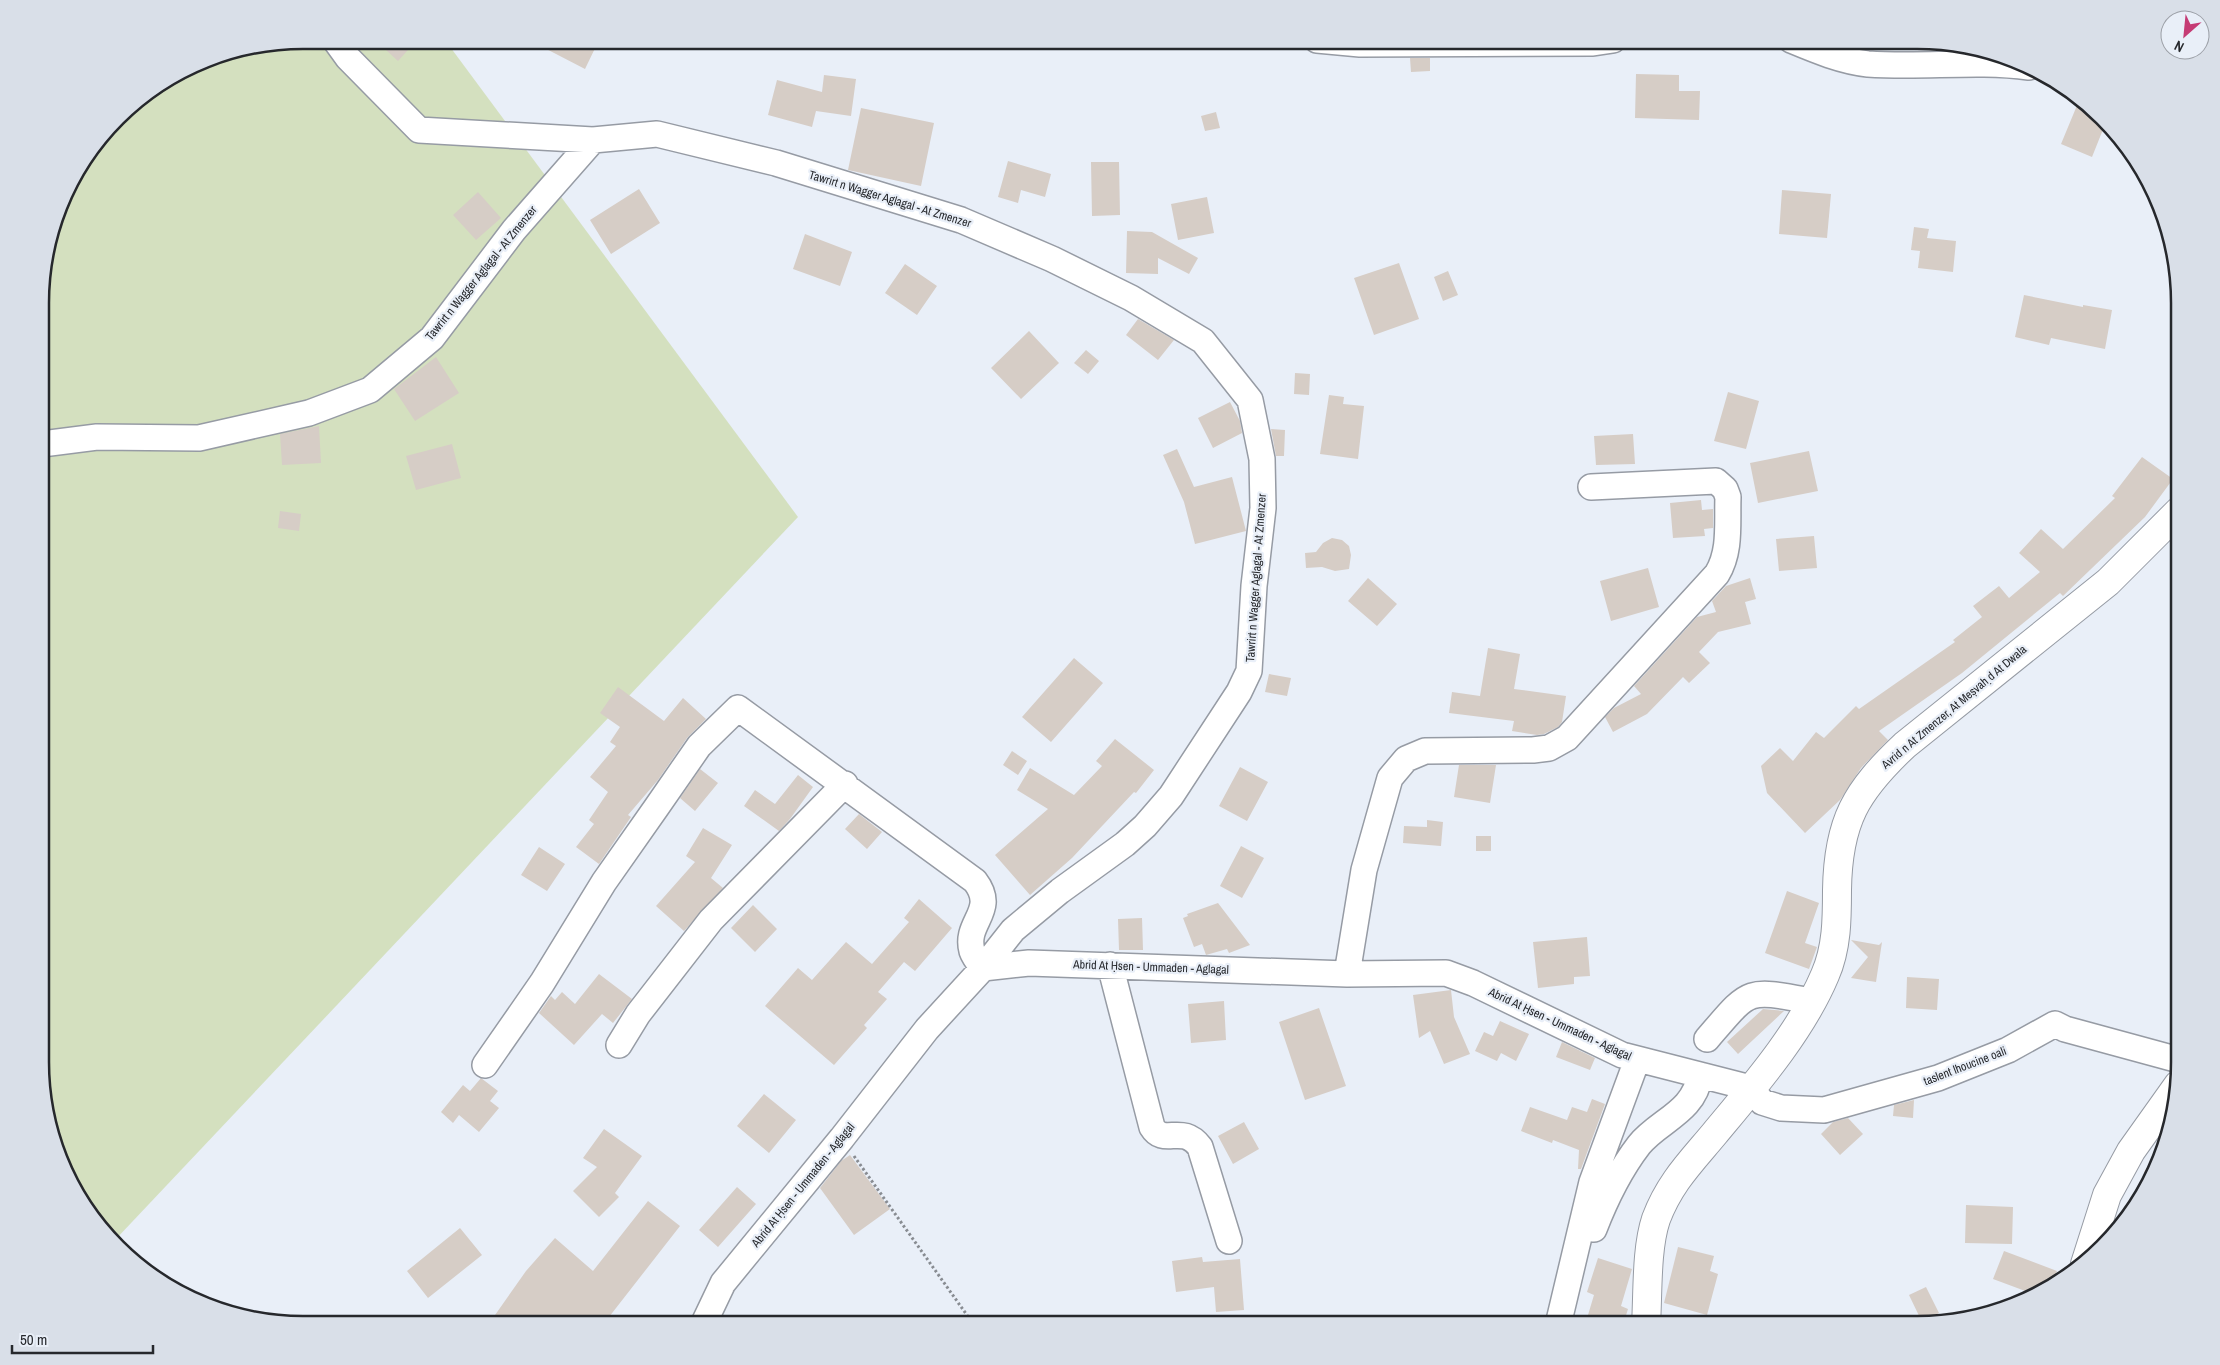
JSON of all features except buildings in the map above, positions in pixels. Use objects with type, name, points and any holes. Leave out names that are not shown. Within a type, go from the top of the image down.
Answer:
[{"type":"main road","name":"Avrid n At Zmenzer, At Meṣvaḥ d At Dwala","points":[[1647,1316],[1651,1247],[1656,1220],[1680,1172],[1751,1088],[1789,1038],[1825,975],[1834,946],[1841,836],[1850,815],[1877,771],[1905,745],[2108,582],[2171,520]]},
{"type":"main road","points":[[2090,1249],[2107,1194],[2131,1151],[2169,1098]]},
{"type":"street","points":[[342,49],[348,58],[419,130],[594,140]]},
{"type":"street","points":[[1812,49],[1824,54],[1867,64],[2005,64]]},
{"type":"street","name":"Tawrirt n Wagger Aglagal - At Zmenzer","points":[[49,443],[97,436],[199,438],[309,413],[370,390],[432,338],[514,230],[594,140],[657,134],[776,164],[961,220],[1052,259],[1104,285],[1204,341],[1250,400],[1262,459],[1263,508],[1254,586],[1249,671],[1239,692],[1171,796],[1145,826],[1125,844],[1060,891],[1013,930],[982,968]]},
{"type":"street","points":[[1347,974],[1364,870],[1390,778],[1406,759],[1425,751],[1533,750],[1549,748],[1567,738],[1717,574],[1724,563],[1727,549],[1728,497],[1724,489],[1716,481],[1591,487]]},
{"type":"street","points":[[485,1065],[542,983],[604,882],[694,754],[738,708],[845,784],[975,881],[983,892],[984,901],[972,934],[972,951],[982,968]]},
{"type":"street","points":[[619,1045],[638,1014],[711,920],[845,784]]},
{"type":"street","name":"Abrid At Ḥsen - Ummaden - Aglagal","points":[[707,1316],[723,1283],[842,1138],[927,1029],[982,968],[1029,963],[1347,974],[1446,973],[1472,983],[1574,1033],[1637,1060],[1751,1088]]},
{"type":"street","points":[[1110,966],[1152,1127],[1157,1134],[1164,1137],[1184,1134],[1189,1136],[1200,1147],[1230,1241]]},
{"type":"street","points":[[1707,1039],[1741,999],[1750,995],[1769,993],[1811,1001]]},
{"type":"street","name":"taslent lhoucine oali","points":[[1751,1088],[1762,1102],[1781,1108],[1824,1110],[1938,1078],[2008,1050],[2055,1024],[2073,1032],[2171,1058]]},
{"type":"street","points":[[1560,1316],[1592,1182],[1637,1060]]},
{"type":"street","points":[[1574,1263],[1586,1250],[1606,1197],[1623,1168],[1650,1133],[1682,1110],[1699,1084],[1700,1076]]},
{"type":"path","points":[[842,1138],[968,1316]]},
{"type":"green space","points":[[286,49],[452,49],[798,517],[118,1237],[91,1204],[68,1160],[57,1128],[49,1079],[49,286],[57,237],[68,205],[91,161],[123,123],[161,91],[205,68],[237,57]]}]
